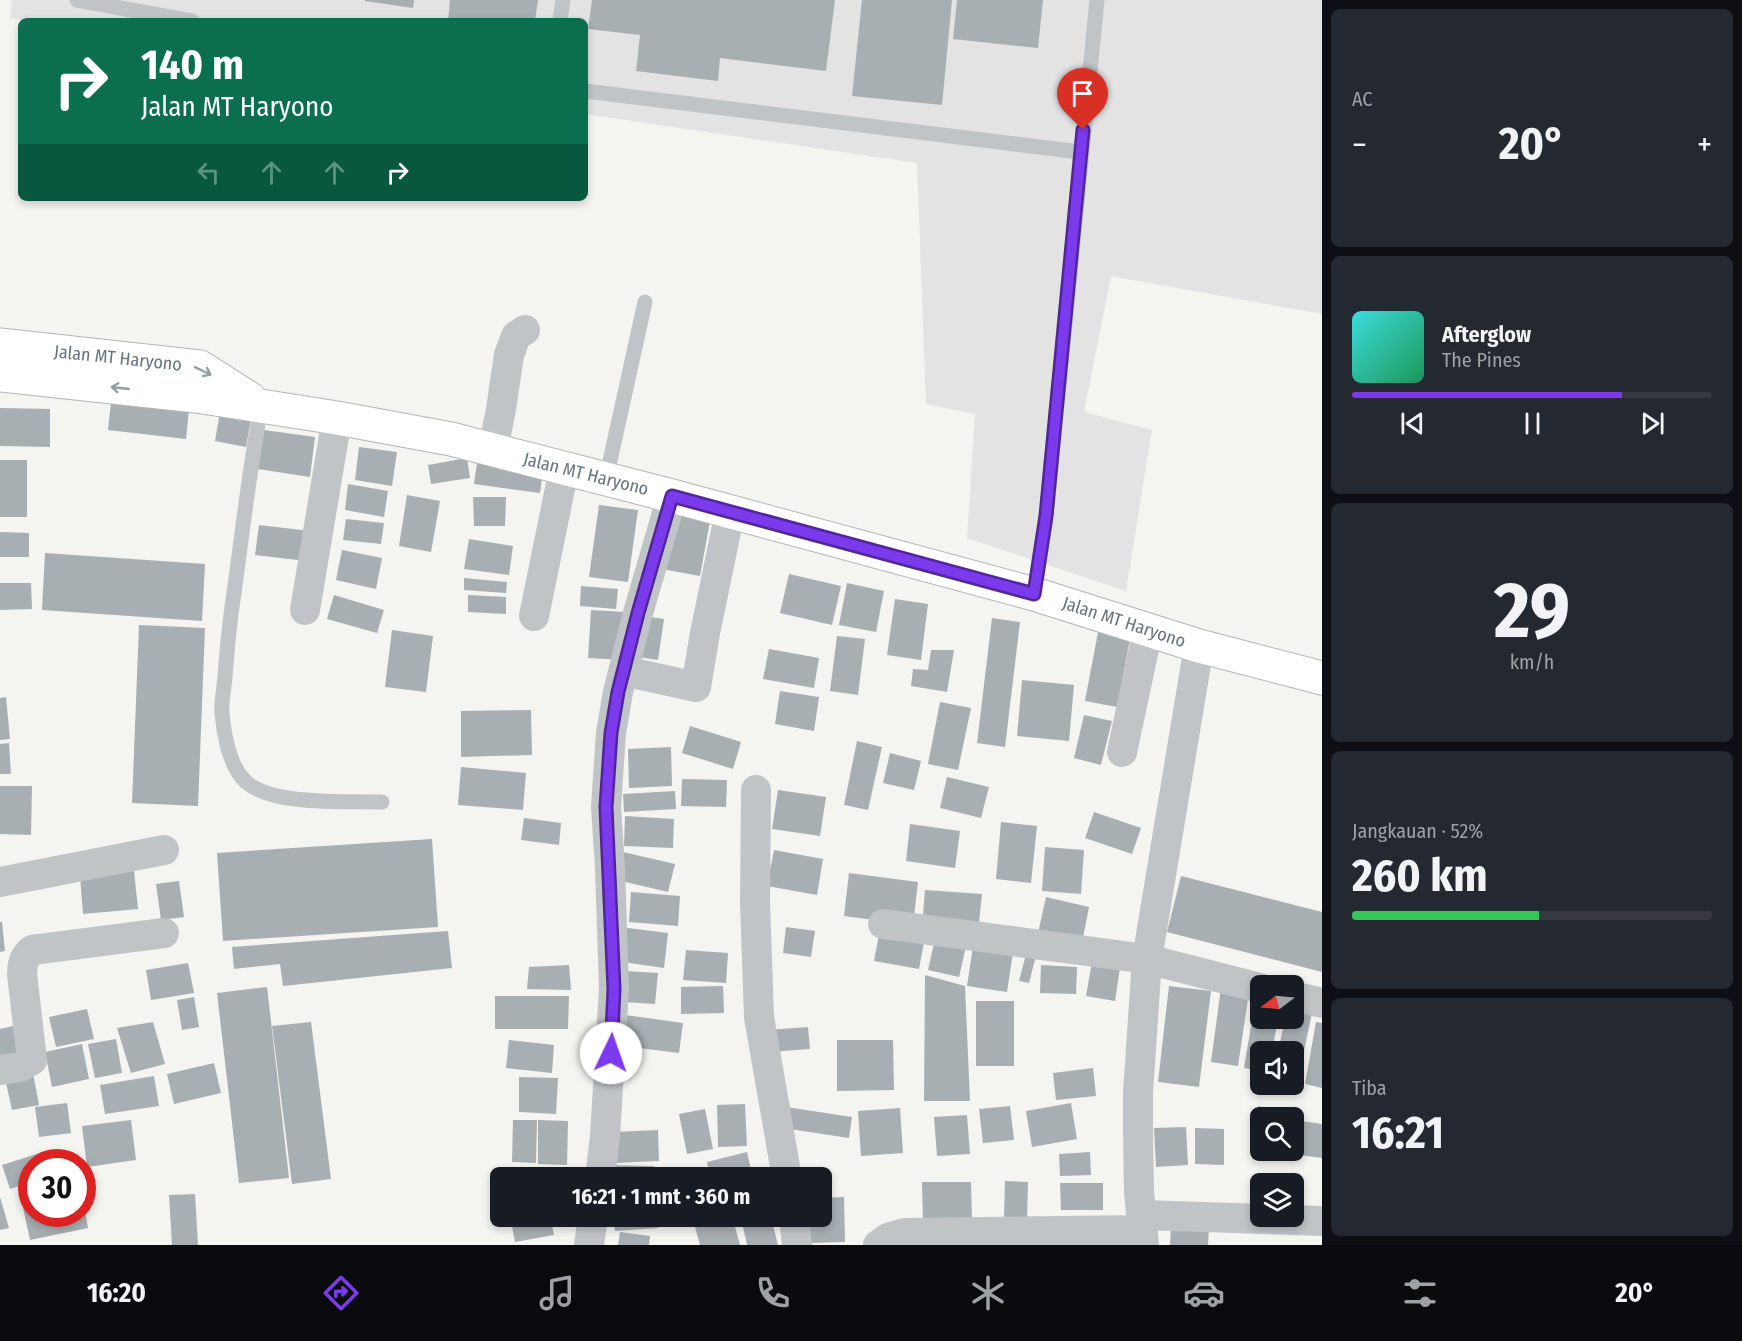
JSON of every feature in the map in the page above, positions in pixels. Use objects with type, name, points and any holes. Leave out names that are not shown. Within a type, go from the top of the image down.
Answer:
[{"type":"main road","name":"Jalan MT Haryono","points":[[0,345],[200,367],[261,407]]},
{"type":"main road","name":"Jalan MT Haryono","points":[[0,375],[196,396],[451,439],[1034,594],[1199,646],[1322,678]]},
{"type":"street","points":[[493,450],[509,355],[516,336],[525,330]]},
{"type":"street","points":[[305,610],[337,418]]},
{"type":"street","points":[[534,616],[564,469]]},
{"type":"street","points":[[601,1167],[614,989],[606,807],[611,733],[618,692],[638,613],[672,496]]},
{"type":"street","points":[[624,671],[696,687],[730,512]]},
{"type":"street","points":[[1122,752],[1148,630]]},
{"type":"street","points":[[1142,1230],[1138,1093],[1147,959],[1199,646]]},
{"type":"street","points":[[756,790],[755,902],[759,1017],[785,1167]]},
{"type":"street","points":[[0,882],[164,850]]},
{"type":"street","points":[[883,924],[1147,959],[1250,985]]},
{"type":"street","points":[[0,1070],[20,1067],[32,1060],[22,974],[22,965],[27,954],[32,950],[164,933]]},
{"type":"street","points":[[1304,999],[1322,1004]]},
{"type":"street","points":[[878,1245],[888,1238],[905,1233],[1142,1230],[1322,1221]]},
{"type":"street","points":[[589,1245],[591,1227]]},
{"type":"street","points":[[795,1227],[797,1245]]},
{"type":"lane","points":[[77,0],[176,18]]},
{"type":"lane","points":[[560,18],[563,0]]},
{"type":"lane","points":[[1034,594],[1046,516],[1096,0]]},
{"type":"lane","points":[[588,91],[1080,152]]},
{"type":"lane","points":[[606,479],[645,302]]},
{"type":"lane","points":[[261,407],[229,628],[222,711],[227,743],[236,767],[245,780],[257,790],[270,795],[292,799],[382,802]]},
{"type":"shaded area","points":[[12,0],[1322,0],[1322,314],[1111,276],[1084,412],[1152,430],[1126,591],[967,538],[975,414],[926,404],[917,163],[588,114],[588,18],[10,18]]},
{"type":"building","points":[[365,0],[414,0],[413,8]]},
{"type":"building","points":[[450,0],[538,0],[535,18],[448,18]]},
{"type":"building","points":[[592,0],[835,0],[826,71],[720,58],[718,81],[636,71],[640,35],[588,29]]},
{"type":"building","points":[[862,0],[952,0],[942,105],[852,96]]},
{"type":"building","points":[[957,0],[1043,0],[1038,48],[953,39]]},
{"type":"building","points":[[111,402],[189,410],[186,439],[108,430]]},
{"type":"building","points":[[0,408],[50,409],[50,447],[0,446]]},
{"type":"building","points":[[220,412],[251,418],[246,447],[215,441]]},
{"type":"building","points":[[264,430],[315,437],[310,477],[258,469]]},
{"type":"building","points":[[359,447],[397,452],[392,486],[355,480]]},
{"type":"building","points":[[467,458],[470,478],[431,484],[428,465]]},
{"type":"building","points":[[0,460],[27,460],[27,517],[0,517]]},
{"type":"building","points":[[477,463],[543,472],[540,493],[474,484]]},
{"type":"building","points":[[348,484],[388,491],[384,517],[345,510]]},
{"type":"building","points":[[407,495],[440,501],[431,552],[399,546]]},
{"type":"building","points":[[473,497],[506,497],[505,526],[474,526]]},
{"type":"building","points":[[599,505],[638,510],[628,582],[589,577]]},
{"type":"building","points":[[672,514],[710,521],[700,576],[662,569]]},
{"type":"building","points":[[346,519],[384,523],[381,544],[343,540]]},
{"type":"building","points":[[259,525],[310,531],[306,561],[255,555]]},
{"type":"building","points":[[0,532],[29,533],[29,557],[0,557]]},
{"type":"building","points":[[469,539],[513,546],[509,575],[464,569]]},
{"type":"building","points":[[342,550],[382,558],[376,589],[336,580]]},
{"type":"building","points":[[45,553],[205,564],[202,621],[42,610]]},
{"type":"building","points":[[789,574],[841,586],[832,625],[780,613]]},
{"type":"building","points":[[464,578],[507,582],[506,593],[464,590]]},
{"type":"building","points":[[0,583],[31,583],[32,609],[0,610]]},
{"type":"building","points":[[847,583],[884,591],[876,632],[839,625]]},
{"type":"building","points":[[581,586],[618,589],[616,609],[580,606]]},
{"type":"building","points":[[334,595],[384,610],[377,633],[327,619]]},
{"type":"building","points":[[468,595],[506,597],[506,614],[468,612]]},
{"type":"building","points":[[895,599],[928,604],[921,660],[887,655]]},
{"type":"building","points":[[591,610],[625,612],[622,660],[588,658]]},
{"type":"building","points":[[644,616],[664,619],[658,660],[639,657]]},
{"type":"building","points":[[992,618],[1020,622],[1005,747],[977,743]]},
{"type":"building","points":[[139,625],[205,628],[198,806],[132,803]]},
{"type":"building","points":[[392,630],[433,636],[426,692],[385,687]]},
{"type":"building","points":[[1098,632],[1130,639],[1117,707],[1085,701]]},
{"type":"building","points":[[837,636],[865,639],[858,695],[830,691]]},
{"type":"building","points":[[769,649],[819,658],[814,688],[763,679]]},
{"type":"building","points":[[931,650],[954,650],[947,692],[911,686],[913,669],[928,670]]},
{"type":"building","points":[[1022,680],[1074,685],[1069,741],[1017,736]]},
{"type":"building","points":[[780,691],[819,697],[814,731],[775,724]]},
{"type":"building","points":[[6,697],[10,739],[0,740],[0,698]]},
{"type":"building","points":[[940,702],[971,708],[958,770],[928,764]]},
{"type":"building","points":[[531,710],[532,755],[461,757],[461,711]]},
{"type":"building","points":[[1084,715],[1112,721],[1101,765],[1074,758]]},
{"type":"building","points":[[690,726],[741,742],[733,769],[682,753]]},
{"type":"building","points":[[857,741],[882,747],[868,810],[844,805]]},
{"type":"building","points":[[9,743],[11,774],[0,774],[0,744]]},
{"type":"building","points":[[671,747],[672,786],[629,788],[628,749]]},
{"type":"building","points":[[890,753],[921,761],[914,790],[883,783]]},
{"type":"building","points":[[461,767],[526,773],[523,810],[458,805]]},
{"type":"building","points":[[947,777],[989,787],[981,818],[940,808]]},
{"type":"building","points":[[682,779],[727,780],[726,807],[681,806]]},
{"type":"building","points":[[0,786],[32,786],[31,835],[0,834]]},
{"type":"building","points":[[778,790],[826,797],[820,836],[772,829]]},
{"type":"building","points":[[675,791],[676,809],[624,812],[623,794]]},
{"type":"building","points":[[1094,812],[1141,828],[1132,854],[1085,838]]},
{"type":"building","points":[[625,816],[674,819],[673,848],[624,846]]},
{"type":"building","points":[[524,818],[561,823],[559,845],[521,840]]},
{"type":"building","points":[[1001,822],[1037,826],[1031,883],[996,879]]},
{"type":"building","points":[[910,824],[960,831],[955,868],[906,861]]},
{"type":"building","points":[[432,839],[438,927],[223,941],[217,853]]},
{"type":"building","points":[[1045,847],[1084,850],[1081,894],[1042,891]]},
{"type":"building","points":[[774,850],[823,859],[817,895],[767,886]]},
{"type":"building","points":[[623,852],[675,864],[668,892],[617,880]]},
{"type":"building","points":[[134,871],[138,909],[83,914],[80,876]]},
{"type":"building","points":[[849,873],[918,882],[913,925],[844,916]]},
{"type":"building","points":[[1181,876],[1322,912],[1322,972],[1167,932]]},
{"type":"building","points":[[179,881],[184,917],[161,920],[156,884]]},
{"type":"building","points":[[925,890],[982,894],[978,932],[922,928]]},
{"type":"building","points":[[631,892],[680,896],[678,926],[629,922]]},
{"type":"building","points":[[1046,897],[1089,907],[1082,943],[1038,933]]},
{"type":"building","points":[[0,922],[2,922],[5,951],[0,952]]},
{"type":"building","points":[[620,927],[668,933],[664,968],[616,961]]},
{"type":"building","points":[[786,927],[815,931],[811,957],[783,953]]},
{"type":"building","points":[[880,929],[925,937],[919,969],[874,961]]},
{"type":"building","points":[[448,931],[452,968],[283,986],[280,964],[234,969],[232,947]]},
{"type":"building","points":[[936,935],[967,942],[959,977],[928,970]]},
{"type":"building","points":[[974,940],[1014,946],[1007,992],[967,986]]},
{"type":"building","points":[[686,950],[728,953],[726,983],[683,980]]},
{"type":"building","points":[[1027,950],[1037,952],[1029,983],[1019,981]]},
{"type":"building","points":[[1093,956],[1121,961],[1115,1001],[1086,996]]},
{"type":"building","points":[[188,963],[194,993],[151,1000],[146,970]]},
{"type":"building","points":[[569,965],[571,990],[527,989],[529,967]]},
{"type":"building","points":[[1041,965],[1077,967],[1076,994],[1040,993]]},
{"type":"building","points":[[626,971],[658,973],[655,1004],[624,1002]]},
{"type":"building","points":[[925,975],[965,986],[970,1101],[924,1101]]},
{"type":"building","points":[[723,986],[724,1013],[681,1014],[681,987]]},
{"type":"building","points":[[1169,986],[1211,991],[1199,1087],[1158,1082]]},
{"type":"building","points":[[267,987],[289,1178],[239,1183],[217,993]]},
{"type":"building","points":[[1221,988],[1249,992],[1238,1066],[1211,1062]]},
{"type":"building","points":[[495,996],[569,996],[568,1029],[495,1029]]},
{"type":"building","points":[[194,997],[199,1027],[182,1030],[177,1000]]},
{"type":"building","points":[[976,1001],[1014,1001],[1014,1066],[976,1066]]},
{"type":"building","points":[[1304,1006],[1313,1008],[1304,1051],[1304,1041],[1280,1041],[1283,1029],[1304,1029]]},
{"type":"building","points":[[87,1009],[94,1039],[56,1047],[49,1017]]},
{"type":"building","points":[[618,1014],[683,1023],[679,1053],[615,1045]]},
{"type":"building","points":[[153,1022],[165,1064],[131,1073],[117,1028]]},
{"type":"building","points":[[311,1022],[331,1179],[292,1184],[272,1026]]},
{"type":"building","points":[[1316,1022],[1322,1023],[1322,1088],[1305,1084]]},
{"type":"building","points":[[13,1026],[20,1053],[0,1059],[0,1029]]},
{"type":"building","points":[[808,1027],[810,1049],[770,1052],[768,1030]]},
{"type":"building","points":[[1250,1029],[1276,1029],[1274,1041],[1250,1041],[1250,1069],[1244,1068]]},
{"type":"building","points":[[116,1039],[122,1073],[95,1078],[88,1044]]},
{"type":"building","points":[[509,1040],[554,1045],[552,1073],[506,1068]]},
{"type":"building","points":[[837,1040],[893,1040],[894,1090],[837,1091]]},
{"type":"building","points":[[82,1044],[89,1079],[52,1087],[45,1052]]},
{"type":"building","points":[[214,1063],[221,1093],[174,1104],[167,1074]]},
{"type":"building","points":[[32,1068],[39,1105],[12,1110],[4,1074]]},
{"type":"building","points":[[1093,1068],[1096,1096],[1056,1100],[1053,1073]]},
{"type":"building","points":[[154,1076],[159,1106],[105,1114],[100,1085]]},
{"type":"building","points":[[519,1077],[558,1078],[556,1114],[519,1112]]},
{"type":"building","points":[[67,1103],[71,1133],[39,1137],[35,1107]]},
{"type":"building","points":[[1071,1103],[1077,1139],[1032,1147],[1026,1111]]},
{"type":"building","points":[[745,1104],[747,1146],[718,1147],[717,1105]]},
{"type":"building","points":[[1010,1106],[1014,1140],[983,1143],[979,1109]]},
{"type":"building","points":[[786,1107],[852,1117],[849,1138],[783,1128]]},
{"type":"building","points":[[900,1108],[903,1153],[861,1156],[858,1111]]},
{"type":"building","points":[[705,1109],[713,1149],[687,1154],[679,1114]]},
{"type":"building","points":[[967,1115],[970,1154],[937,1156],[934,1117]]},
{"type":"building","points":[[131,1120],[136,1160],[96,1166],[96,1149],[85,1149],[82,1126]]},
{"type":"building","points":[[513,1120],[537,1120],[536,1163],[512,1162]]},
{"type":"building","points":[[538,1120],[568,1121],[567,1165],[538,1164]]},
{"type":"building","points":[[1304,1121],[1322,1124],[1322,1158],[1304,1156]]},
{"type":"building","points":[[1186,1127],[1188,1165],[1156,1167],[1154,1128]]},
{"type":"building","points":[[1195,1128],[1224,1129],[1224,1165],[1195,1164]]},
{"type":"building","points":[[658,1130],[659,1161],[616,1163],[615,1132]]},
{"type":"building","points":[[747,1152],[750,1167],[708,1167],[707,1162]]},
{"type":"building","points":[[1090,1152],[1091,1175],[1060,1176],[1059,1154]]},
{"type":"building","points":[[18,1160],[18,1186],[10,1189],[2,1165]]},
{"type":"building","points":[[613,1165],[654,1166],[654,1167],[613,1167]]},
{"type":"building","points":[[1005,1181],[1028,1182],[1027,1219],[1004,1219]]},
{"type":"building","points":[[922,1182],[971,1182],[972,1220],[923,1220]]},
{"type":"building","points":[[1060,1183],[1103,1183],[1103,1210],[1061,1210]]},
{"type":"building","points":[[195,1194],[198,1245],[172,1245],[169,1195]]},
{"type":"building","points":[[0,1197],[9,1228],[0,1230]]},
{"type":"building","points":[[844,1197],[845,1242],[808,1243],[808,1227],[832,1227],[832,1198]]},
{"type":"building","points":[[1171,1225],[1209,1226],[1208,1245],[1170,1245]]},
{"type":"building","points":[[27,1227],[88,1227],[88,1228],[30,1240]]},
{"type":"building","points":[[512,1227],[552,1227],[554,1235],[515,1242]]},
{"type":"building","points":[[615,1227],[658,1228],[615,1231]]},
{"type":"building","points":[[695,1227],[735,1227],[740,1245],[700,1245]]},
{"type":"building","points":[[743,1227],[774,1227],[778,1245],[747,1245]]},
{"type":"building","points":[[620,1232],[650,1236],[649,1245],[618,1245]]},
{"type":"route","points":[[611,1053],[614,989],[606,807],[611,733],[618,692],[638,613],[672,496],[1034,594],[1046,516],[1083,130]]}]
